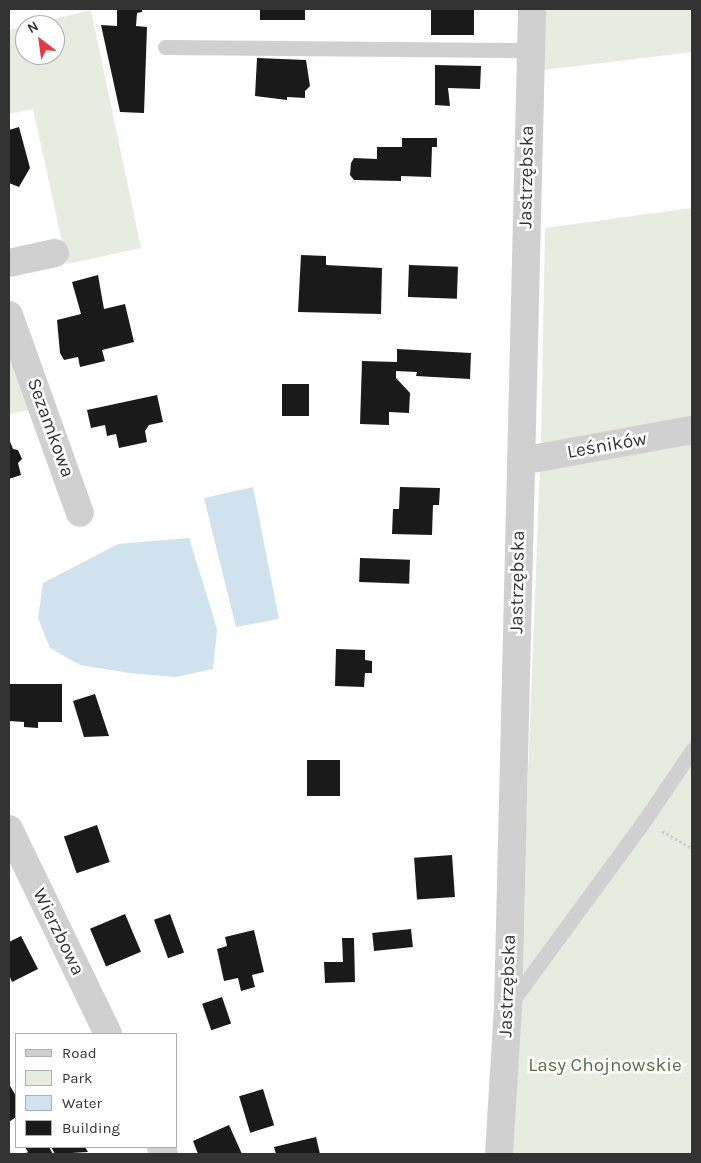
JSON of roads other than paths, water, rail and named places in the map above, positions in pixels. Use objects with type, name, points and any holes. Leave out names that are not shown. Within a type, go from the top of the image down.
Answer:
[{"type":"street","name":"Jastrzębska","points":[[498,1154],[508,1007],[532,9]]},
{"type":"street","points":[[9,263],[55,253]]},
{"type":"street","name":"Sezamkowa","points":[[9,315],[80,513]]},
{"type":"street","name":"Leśników","points":[[521,461],[692,430]]},
{"type":"street","name":"Wierzbowa","points":[[9,830],[108,1033]]},
{"type":"lane","points":[[165,47],[530,50]]},
{"type":"lane","points":[[508,1007],[644,821],[692,750]]},
{"type":"water","points":[[253,487],[279,619],[236,627],[204,498]]},
{"type":"water","points":[[189,538],[217,629],[213,669],[176,677],[129,673],[80,665],[50,648],[38,618],[43,583],[118,544]]},
{"type":"park label","name":"Lasy Chojnowskie","points":[[605,1066]]}]
